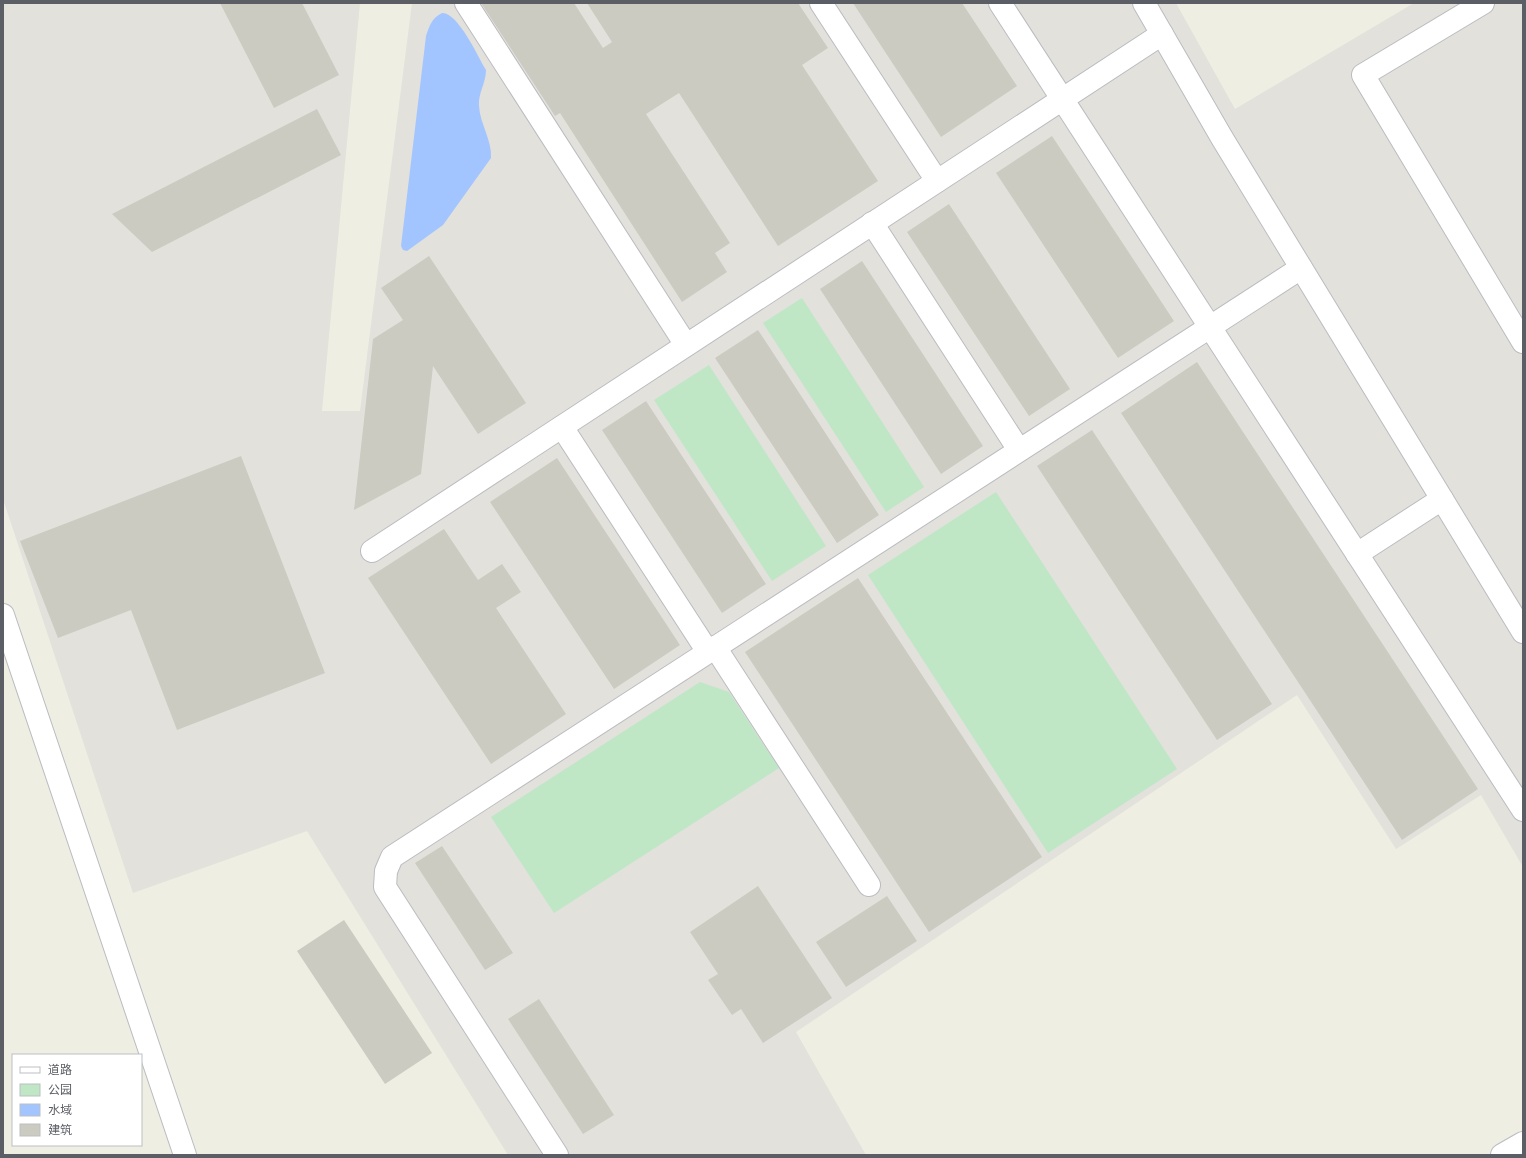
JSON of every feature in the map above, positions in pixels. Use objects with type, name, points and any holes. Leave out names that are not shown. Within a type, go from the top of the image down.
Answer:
[{"type":"street","points":[[466,3],[686,345]]},
{"type":"street","points":[[822,3],[937,181]]},
{"type":"street","points":[[1000,3],[1523,810]]},
{"type":"street","points":[[1144,3],[1222,138],[1523,632]]},
{"type":"street","points":[[1483,3],[1363,75],[1523,342]]},
{"type":"street","points":[[372,551],[1162,34]]},
{"type":"street","points":[[872,224],[1019,450]]},
{"type":"street","points":[[557,1155],[386,887],[386,871],[392,857],[1301,268]]},
{"type":"street","points":[[562,427],[869,885]]},
{"type":"street","points":[[1357,554],[1442,499]]},
{"type":"street","points":[[3,615],[185,1155]]},
{"type":"street","points":[[1502,1155],[1523,1143]]},
{"type":"shaded area","points":[[3,3],[360,3],[322,411],[360,411],[412,3],[1176,3],[1235,109],[1414,3],[1523,3],[1523,867],[1481,795],[1396,849],[1297,695],[796,1032],[866,1155],[508,1155],[307,831],[133,893],[3,499]]},
{"type":"green space","points":[[802,298],[924,487],[886,512],[763,323]]},
{"type":"green space","points":[[709,365],[826,546],[772,581],[654,400]]},
{"type":"green space","points":[[996,492],[1177,769],[1048,853],[868,575]]},
{"type":"green space","points":[[700,682],[729,692],[779,768],[554,913],[491,817]]},
{"type":"water","points":[[442,13],[448,15],[461,27],[486,70],[479,106],[481,119],[490,145],[491,158],[443,225],[407,251],[403,250],[401,246],[426,36],[433,20]]},
{"type":"building","points":[[220,3],[302,3],[339,75],[274,108]]},
{"type":"building","points":[[481,3],[574,3],[603,48],[612,42],[587,3],[798,3],[828,48],[802,65],[878,181],[778,246],[679,93],[646,114],[730,243],[715,253],[727,272],[682,302],[560,113],[555,116]]},
{"type":"building","points":[[853,3],[962,3],[1017,86],[941,137]]},
{"type":"building","points":[[317,109],[341,155],[152,252],[112,214]]},
{"type":"building","points":[[1052,136],[1174,321],[1118,358],[996,173]]},
{"type":"building","points":[[949,204],[1070,389],[1029,416],[907,232]]},
{"type":"building","points":[[429,256],[526,403],[478,434],[433,366],[421,474],[354,510],[373,339],[403,320],[381,288]]},
{"type":"building","points":[[862,261],[983,446],[941,474],[820,289]]},
{"type":"building","points":[[758,330],[879,515],[837,543],[715,358]]},
{"type":"building","points":[[1197,362],[1478,789],[1402,840],[1121,413]]},
{"type":"building","points":[[646,401],[766,584],[722,613],[602,430]]},
{"type":"building","points":[[1092,430],[1272,704],[1217,740],[1037,466]]},
{"type":"building","points":[[241,456],[325,673],[177,730],[131,610],[58,638],[20,541]]},
{"type":"building","points":[[557,458],[680,645],[614,689],[490,502]]},
{"type":"building","points":[[444,529],[478,580],[502,564],[521,592],[496,608],[566,714],[491,764],[368,578]]},
{"type":"building","points":[[858,578],[1042,857],[929,932],[745,652]]},
{"type":"building","points":[[442,846],[513,953],[485,970],[415,863]]},
{"type":"building","points":[[758,886],[832,998],[763,1043],[741,1009],[732,1015],[708,980],[718,974],[690,932]]},
{"type":"building","points":[[887,896],[917,941],[846,987],[816,942]]},
{"type":"building","points":[[344,920],[432,1053],[385,1084],[297,951]]},
{"type":"building","points":[[539,999],[614,1115],[583,1134],[508,1019]]}]
